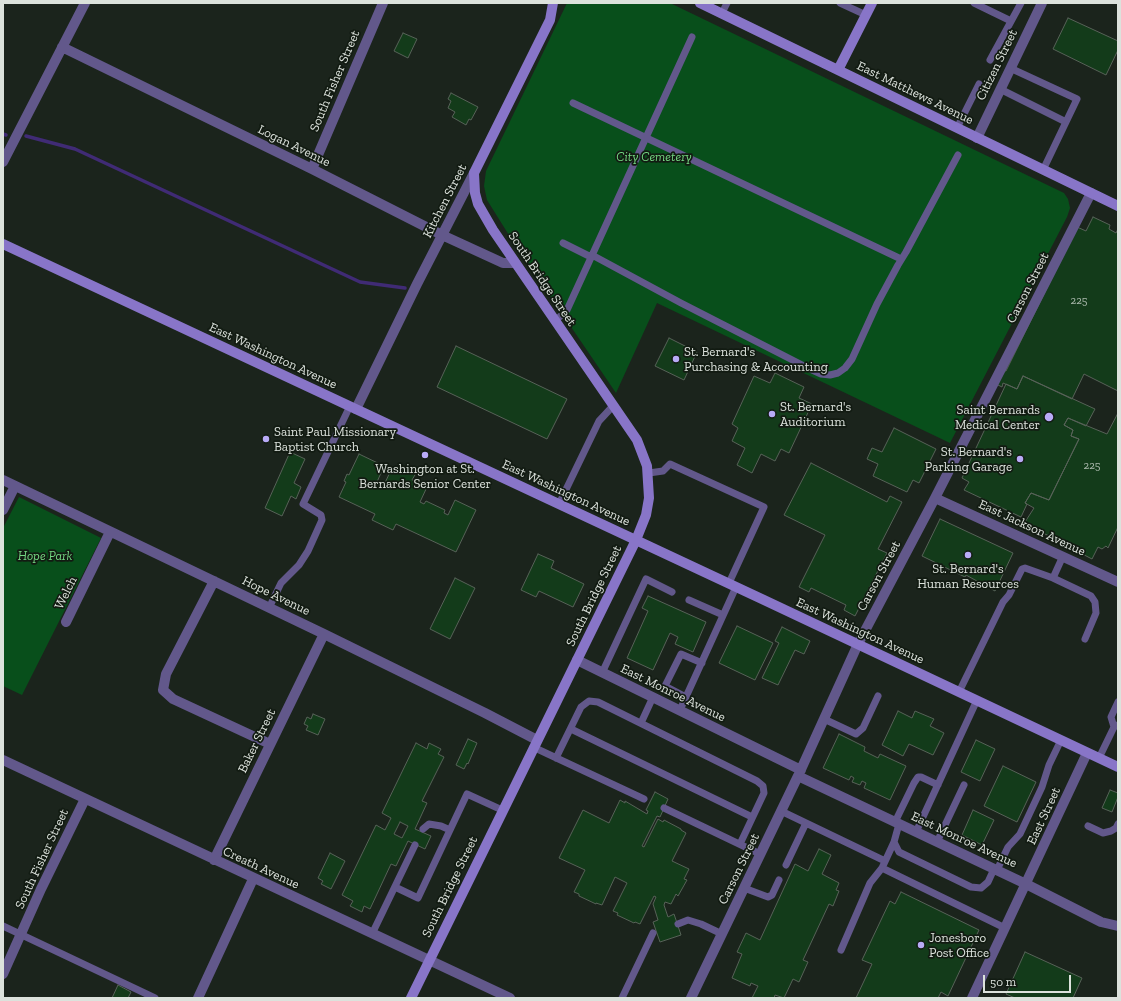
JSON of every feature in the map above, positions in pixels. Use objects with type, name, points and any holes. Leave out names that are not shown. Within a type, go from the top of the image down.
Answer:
[{"type":"street","points":[[3,162],[85,3]]},
{"type":"street","name":"South Fisher Street","points":[[312,170],[383,3]]},
{"type":"street","name":"Kitchen Street","points":[[353,407],[474,173],[550,20],[553,3]]},
{"type":"street","name":"East Matthews Avenue","points":[[700,3],[1118,206]]},
{"type":"street","points":[[838,70],[872,3]]},
{"type":"street","name":"Citizen Street","points":[[977,138],[1042,3]]},
{"type":"street","name":"Logan Avenue","points":[[62,47],[442,235],[504,263],[515,263]]},
{"type":"street","name":"South Bridge Street","points":[[411,998],[502,810],[636,540],[646,516],[649,498],[649,473],[637,440],[493,230],[478,204],[475,193],[474,173]]},
{"type":"street","name":"Carson Street","points":[[691,998],[800,773],[858,644],[935,498],[1091,193]]},
{"type":"street","name":"East Washington Avenue","points":[[3,244],[1118,767]]},
{"type":"street","name":"Hope Avenue","points":[[3,480],[485,713],[535,744]]},
{"type":"street","points":[[3,510],[15,486]]},
{"type":"street","name":"East Jackson Avenue","points":[[935,498],[1118,582]]},
{"type":"street","name":"Welch","points":[[66,622],[110,532]]},
{"type":"street","points":[[214,581],[166,674],[163,690],[173,699],[270,744]]},
{"type":"street","name":"Baker Street","points":[[214,860],[324,634]]},
{"type":"street","name":"East Monroe Avenue","points":[[577,660],[680,710],[897,823],[996,869],[1101,922],[1118,926]]},
{"type":"street","name":"East Street","points":[[972,998],[1088,753]]},
{"type":"street","name":"Creath Avenue","points":[[3,760],[253,879],[510,998]]},
{"type":"street","name":"South Fisher Street","points":[[3,974],[85,799]]},
{"type":"street","points":[[198,998],[253,879]]},
{"type":"lane","points":[[722,13],[727,3]]},
{"type":"lane","points":[[840,3],[866,15]]},
{"type":"lane","points":[[974,3],[1011,21]]},
{"type":"lane","points":[[990,60],[1021,3]]},
{"type":"lane","points":[[555,321],[567,310],[692,38]]},
{"type":"lane","points":[[1010,68],[1077,99],[1043,170]]},
{"type":"lane","points":[[957,128],[979,84]]},
{"type":"lane","points":[[1000,89],[1066,122]]},
{"type":"lane","points":[[573,103],[901,259]]},
{"type":"lane","points":[[563,243],[592,256],[821,374],[830,375],[838,373],[845,368],[852,359],[877,304],[958,155]]},
{"type":"lane","points":[[560,504],[599,420],[613,406]]},
{"type":"lane","points":[[270,608],[282,583],[299,565],[308,551],[322,520],[321,515],[303,504],[353,407]]},
{"type":"lane","points":[[649,473],[663,470],[670,464],[764,507],[732,585],[724,615],[680,710]]},
{"type":"lane","points":[[1053,578],[1063,556]]},
{"type":"lane","points":[[959,692],[1003,602],[1009,595],[1022,570],[1025,568],[1053,578],[1091,596],[1095,602],[1096,613],[1085,639]]},
{"type":"lane","points":[[602,672],[646,579],[672,592]]},
{"type":"lane","points":[[689,600],[724,615]]},
{"type":"lane","points":[[686,697],[665,686],[681,654],[702,663]]},
{"type":"lane","points":[[824,719],[856,734],[863,728],[878,696]]},
{"type":"lane","points":[[641,723],[653,697]]},
{"type":"lane","points":[[916,832],[977,700]]},
{"type":"lane","points":[[556,758],[581,707],[588,701],[598,702],[757,781],[764,786],[764,793],[740,844]]},
{"type":"lane","points":[[1099,758],[1116,726],[1111,716],[1118,702]]},
{"type":"lane","points":[[571,729],[752,817]]},
{"type":"lane","points":[[894,842],[899,852],[971,888],[981,888],[988,882],[1008,847],[1020,834],[1042,787],[1049,765],[1061,740]]},
{"type":"lane","points":[[535,744],[556,758],[644,799]]},
{"type":"lane","points":[[841,950],[870,884],[884,865],[894,842],[897,823],[914,783],[918,777],[921,777],[938,785]]},
{"type":"lane","points":[[938,842],[964,785]]},
{"type":"lane","points":[[395,887],[418,898],[467,794],[502,810]]},
{"type":"lane","points":[[664,808],[760,854]]},
{"type":"lane","points":[[781,812],[806,823],[1005,928]]},
{"type":"lane","points":[[786,865],[806,823]]},
{"type":"lane","points":[[423,830],[429,824],[441,826],[450,830]]},
{"type":"lane","points":[[1088,826],[1103,833],[1111,831],[1116,828],[1118,824]]},
{"type":"lane","points":[[372,934],[415,845]]},
{"type":"lane","points":[[744,888],[768,897],[772,895],[779,880]]},
{"type":"lane","points":[[678,924],[688,920],[722,934]]},
{"type":"lane","points":[[3,926],[155,998]]},
{"type":"lane","points":[[622,998],[653,933]]},
{"type":"green space","name":"City Cemetery","points":[[567,3],[670,3],[1064,193],[1068,199],[1070,208],[1067,217],[950,443],[657,303],[616,393],[512,240],[487,200],[484,186],[486,171]]},
{"type":"green space","name":"Hope Park","points":[[19,497],[101,538],[22,695],[3,686],[3,528]]},
{"type":"building","points":[[1068,18],[1118,41],[1118,50],[1106,75],[1053,49]]},
{"type":"building","points":[[403,33],[417,39],[408,58],[394,51]]},
{"type":"building","points":[[451,93],[478,107],[471,120],[469,119],[466,125],[452,117],[455,112],[448,108],[451,101],[448,99]]},
{"type":"building","points":[[1093,217],[1110,225],[1109,229],[1116,233],[1118,229],[1118,391],[1084,374],[1072,399],[1023,376],[1017,389],[1003,383],[1002,387],[996,384],[1003,370],[1006,371],[1077,227],[1086,231]]},
{"type":"building","name":"St. Bernard's Purchasing & Accounting","points":[[669,338],[697,352],[684,380],[655,366]]},
{"type":"building","points":[[456,346],[567,399],[547,439],[437,387]]},
{"type":"building","name":"St. Bernard's Auditorium","points":[[775,373],[804,387],[799,398],[812,404],[789,453],[781,449],[775,461],[761,454],[752,473],[737,465],[745,448],[732,441],[738,428],[732,424],[754,376],[770,383]]},
{"type":"building","name":"St. Bernard's Parking Garage","points":[[1023,376],[1095,409],[1086,426],[1068,418],[1064,425],[1073,430],[1071,436],[1079,439],[1049,500],[1031,493],[1025,503],[1027,504],[1021,517],[964,490],[969,482],[962,478],[1006,384],[1017,389]]},
{"type":"building","points":[[1118,413],[1118,527],[1108,548],[1106,546],[1102,549],[1098,547],[1092,559],[1067,546],[1068,542],[1061,538],[1058,540],[1032,528],[1032,526],[1025,522],[1034,508],[1025,503],[1031,493],[1049,500],[1079,439],[1071,436],[1073,430],[1064,425],[1068,418],[1107,434]]},
{"type":"building","points":[[894,428],[936,449],[919,483],[913,480],[907,492],[873,476],[878,464],[867,459],[872,448],[882,452]]},
{"type":"building","points":[[290,452],[305,459],[294,483],[301,487],[296,499],[291,496],[282,516],[265,508]]},
{"type":"building","points":[[359,454],[384,466],[377,482],[384,485],[391,470],[401,474],[404,467],[416,473],[412,480],[427,487],[420,502],[424,504],[426,501],[445,510],[444,513],[448,515],[455,500],[476,510],[456,552],[396,524],[393,530],[372,520],[375,514],[339,497],[346,482],[344,481],[347,474],[349,475]]},
{"type":"building","points":[[811,463],[887,502],[890,496],[902,502],[878,549],[887,553],[855,616],[844,610],[846,605],[811,588],[809,592],[799,587],[825,535],[784,515]]},
{"type":"building","name":"St. Bernard's Human Resources","points":[[940,519],[1013,553],[995,591],[966,575],[965,577],[922,556]]},
{"type":"building","points":[[538,554],[554,561],[551,568],[584,584],[573,607],[539,591],[536,597],[521,590]]},
{"type":"building","points":[[455,578],[475,588],[450,639],[430,629]]},
{"type":"building","points":[[648,596],[706,622],[693,652],[675,644],[678,637],[670,633],[653,670],[627,658],[648,611],[642,608]]},
{"type":"building","points":[[737,626],[773,643],[755,680],[719,663]]},
{"type":"building","points":[[782,627],[810,641],[804,654],[795,650],[778,685],[762,678],[779,643],[775,641]]},
{"type":"building","points":[[898,711],[912,718],[915,711],[934,719],[930,726],[944,733],[933,755],[909,744],[903,756],[882,745]]},
{"type":"building","points":[[313,714],[325,719],[318,735],[306,730],[308,726],[304,724],[307,717],[311,719]]},
{"type":"building","points":[[839,734],[865,747],[864,751],[878,758],[880,754],[906,766],[890,800],[864,788],[866,783],[862,781],[860,785],[852,782],[854,778],[851,776],[849,780],[823,768]]},
{"type":"building","points":[[468,739],[477,743],[468,764],[467,763],[464,769],[456,765]]},
{"type":"building","points":[[976,740],[995,749],[980,781],[961,772]]},
{"type":"building","points":[[416,743],[427,749],[429,743],[441,749],[438,754],[444,757],[422,801],[427,803],[415,829],[431,836],[425,849],[408,841],[396,866],[391,864],[370,909],[364,906],[362,912],[350,906],[353,901],[342,895],[376,825],[385,830],[391,818],[382,813]],"holes":[[[400,822],[408,826],[402,838],[394,834]]]},
{"type":"building","points":[[1003,766],[1036,782],[1017,822],[984,806]]},
{"type":"building","points":[[1110,790],[1118,793],[1118,797],[1112,812],[1102,808]]},
{"type":"building","points":[[655,792],[668,799],[660,817],[657,816],[642,846],[644,847],[658,819],[663,822],[664,820],[686,833],[672,861],[689,869],[684,879],[687,880],[678,896],[676,894],[671,904],[665,902],[664,905],[668,917],[674,914],[681,935],[660,942],[653,922],[658,920],[653,904],[656,897],[654,896],[640,924],[634,923],[617,915],[618,913],[613,911],[627,883],[615,877],[602,905],[596,904],[574,892],[585,870],[559,858],[583,810],[609,823],[620,800],[625,803],[625,801],[647,814],[648,811],[646,810]]},
{"type":"building","points":[[973,810],[994,820],[982,845],[962,835]]},
{"type":"building","points":[[819,849],[831,855],[822,874],[839,883],[836,890],[839,891],[833,906],[829,904],[803,960],[808,962],[799,982],[793,979],[784,998],[775,995],[774,998],[752,998],[758,986],[751,983],[750,986],[732,978],[742,954],[737,952],[746,933],[760,940],[795,864],[808,871]]},
{"type":"building","points":[[330,853],[345,861],[331,889],[321,884],[323,881],[318,878]]},
{"type":"building","name":"Jonesboro Post Office","points":[[901,892],[979,930],[948,996],[941,992],[938,998],[856,998],[872,964],[862,960],[890,901],[895,904]]},
{"type":"building","points":[[1025,952],[1082,978],[1073,998],[1015,998],[1006,994]]},
{"type":"building","points":[[118,985],[131,992],[128,998],[112,998]]},
{"type":"waterway","points":[[26,136],[75,149],[360,282],[405,288]]},
{"type":"place","name":"St. Bernard's Purchasing & Accounting","points":[[676,359]]},
{"type":"place","name":"St. Bernard's Auditorium","points":[[772,414]]},
{"type":"place","name":"Saint Bernards Medical Center","points":[[1049,417]]},
{"type":"place","name":"Saint Paul Missionary Baptist Church","points":[[266,439]]},
{"type":"place","name":"Washington at St. Bernards Senior Center","points":[[425,455]]},
{"type":"place","name":"St. Bernard's Parking Garage","points":[[1020,459]]},
{"type":"place","name":"St. Bernard's Human Resources","points":[[968,555]]},
{"type":"place","name":"Jonesboro Post Office","points":[[921,945]]}]
